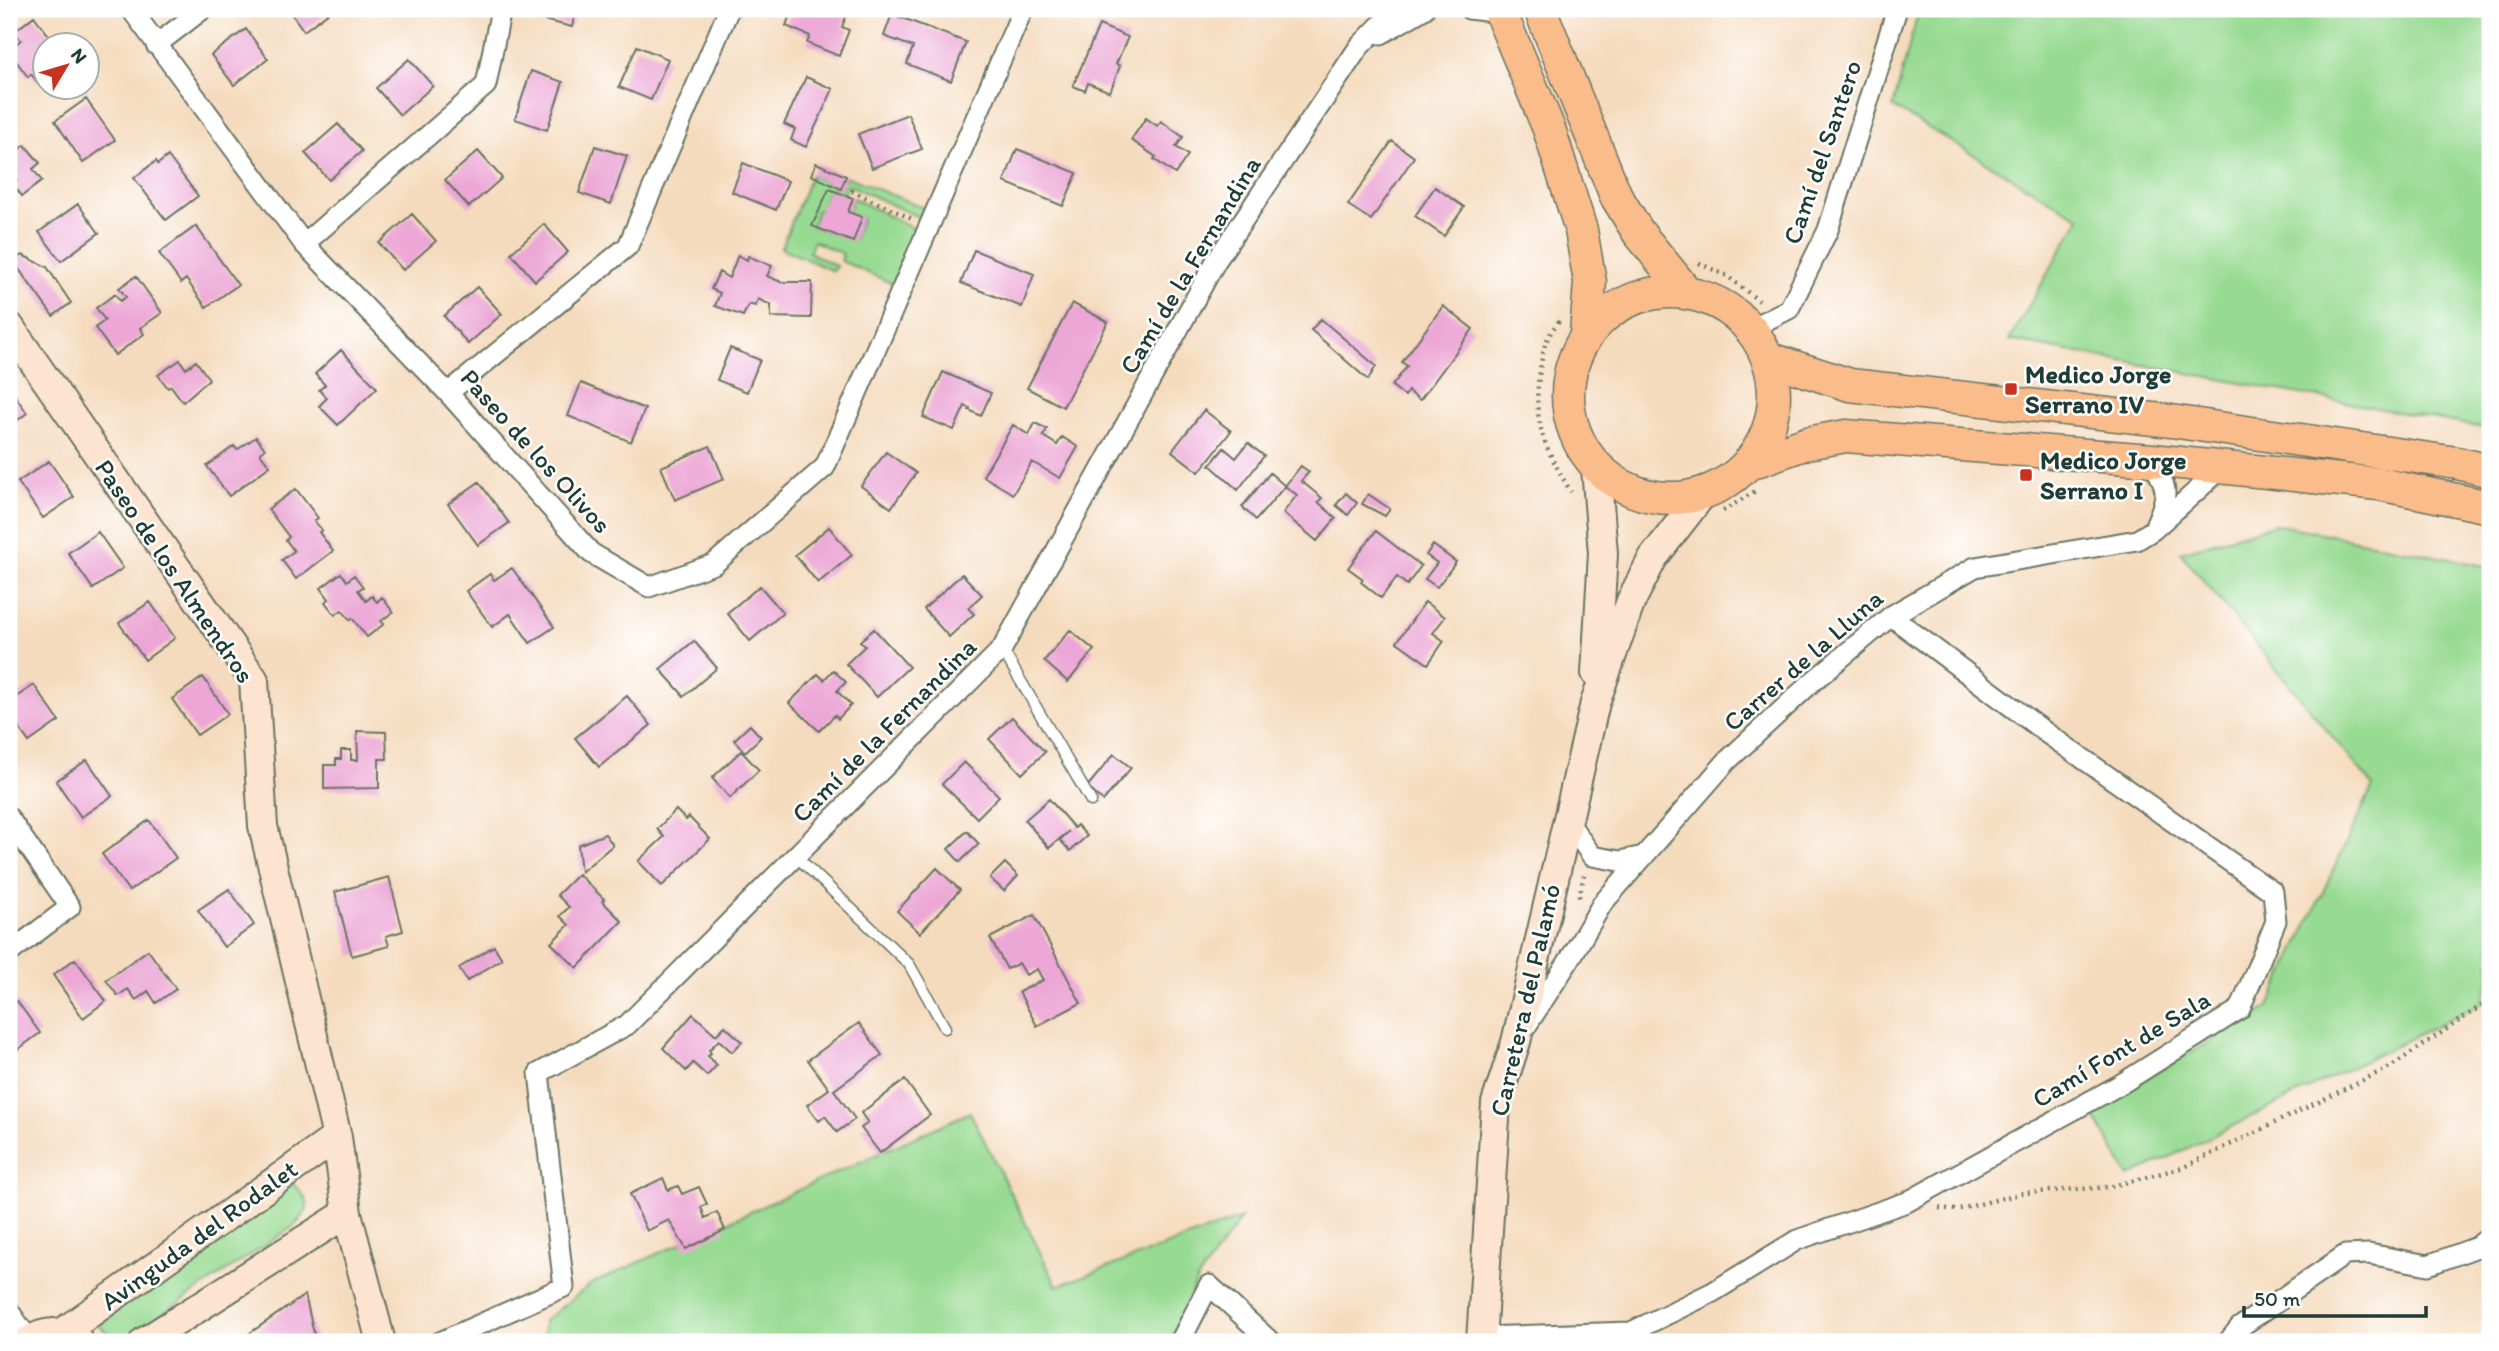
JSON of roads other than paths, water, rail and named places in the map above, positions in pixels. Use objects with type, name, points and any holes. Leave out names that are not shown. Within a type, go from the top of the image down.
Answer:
[{"type":"main road","points":[[1540,9],[1616,196],[1638,232],[1719,301],[1763,322],[1770,359],[1772,412],[1755,475]]},
{"type":"main road","points":[[1500,11],[1549,129],[1581,230],[1590,282],[1573,327],[1568,377],[1576,440],[1596,468],[1642,495],[1710,503],[1722,487],[1755,475],[1807,443],[1846,436],[2152,460],[2379,484],[2490,507]]},
{"type":"main road","points":[[1573,327],[1608,315],[1688,274]]},
{"type":"main road","points":[[1770,359],[1850,385],[2171,421],[2457,463],[2490,471]]},
{"type":"street","name":"Paseo de los Olivos","points":[[131,9],[304,244],[448,393],[591,553],[649,587],[714,564],[825,467],[1023,9]]},
{"type":"street","points":[[156,45],[203,9]]},
{"type":"street","points":[[304,244],[486,85],[500,9]]},
{"type":"street","points":[[448,393],[628,246],[729,9]]},
{"type":"street","name":"Camí de la Fernandina","points":[[440,1342],[565,1287],[540,1073],[627,1025],[1002,649],[1216,261],[1359,47],[1396,9]]},
{"type":"street","points":[[1359,47],[1424,9]]},
{"type":"street","points":[[1469,9],[1500,11]]},
{"type":"street","name":"Camí del Santero","points":[[1763,322],[1789,309],[1828,230],[1897,9]]},
{"type":"street","name":"Paseo de los Almendros","points":[[9,326],[254,680],[263,826],[337,1137],[347,1213],[381,1342]]},
{"type":"street","points":[[2152,460],[2165,484],[2166,502],[2153,530]]},
{"type":"street","name":"Carrer de la Lluna","points":[[1516,1042],[1602,904],[1727,761],[1811,683],[1891,616],[1975,567],[2137,540],[2153,530],[2224,467]]},
{"type":"street","name":"Carretera del Palamó","points":[[1595,704],[1603,553],[1596,468]]},
{"type":"street","name":"Carretera del Palamó","points":[[1482,1340],[1496,1103],[1516,1042],[1595,704],[1631,601],[1653,558],[1710,503]]},
{"type":"street","name":"Camí Font de Sala","points":[[1482,1340],[1631,1332],[1713,1292],[1797,1240],[1907,1202],[2120,1084],[2239,1009],[2276,921],[2273,892],[2045,732],[1891,616]]},
{"type":"street","points":[[9,818],[70,907],[9,953]]},
{"type":"street","points":[[1567,820],[1592,856],[1619,861],[1644,856]]},
{"type":"street","name":"Avinguda del Rodalet","points":[[70,1338],[337,1137]]},
{"type":"street","name":"Avinguda del Rodalet","points":[[144,1342],[347,1213]]},
{"type":"street","points":[[2228,1342],[2241,1327],[2345,1255],[2369,1254],[2428,1265],[2477,1247],[2490,1236]]},
{"type":"street","points":[[1180,1342],[1209,1285],[1271,1342]]},
{"type":"street","points":[[9,1311],[28,1341],[42,1334],[70,1338]]},
{"type":"lane","points":[[1002,649],[1091,801]]},
{"type":"lane","points":[[796,856],[909,964],[945,1028]]},
{"type":"place","name":"Medico Jorge Serrano IV","points":[[2011,389]]},
{"type":"place","name":"Medico Jorge Serrano I","points":[[2026,475]]}]
